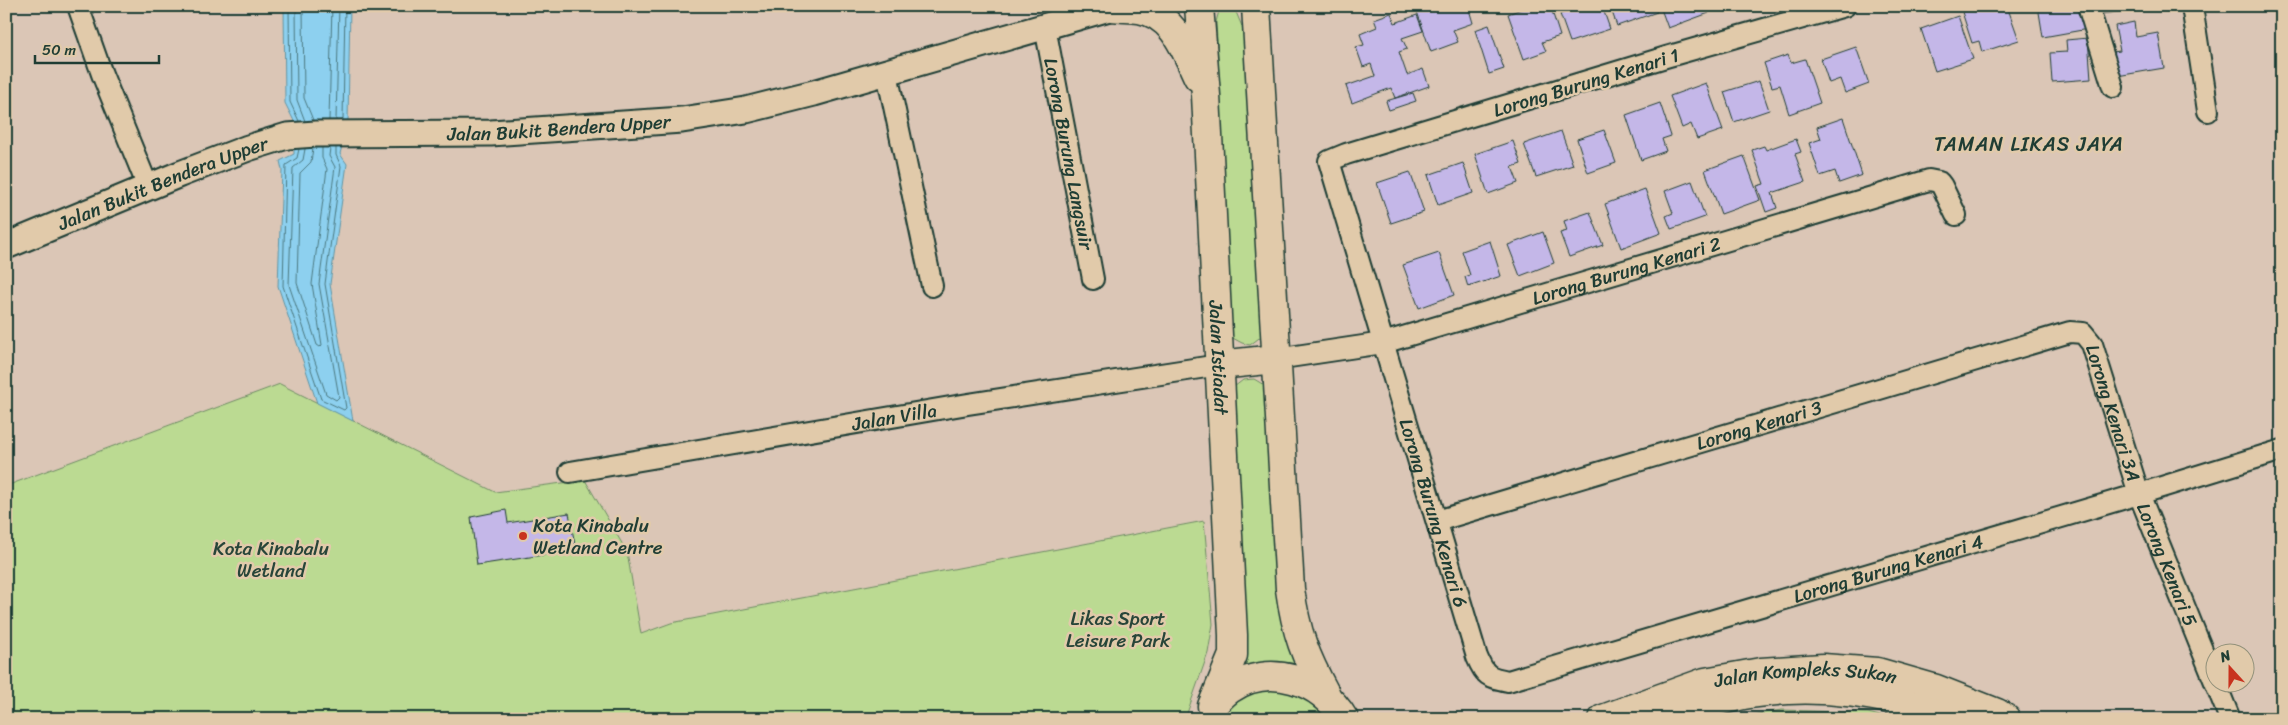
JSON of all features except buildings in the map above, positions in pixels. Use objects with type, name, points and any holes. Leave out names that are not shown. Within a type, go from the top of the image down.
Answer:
[{"type":"main road","name":"Jalan Istiadat","points":[[1199,6],[1206,94],[1234,635],[1233,655],[1208,712]]},
{"type":"main road","points":[[1256,6],[1290,589],[1294,616],[1306,659],[1326,695],[1344,719]]},
{"type":"main road","points":[[1114,7],[1141,9],[1169,26],[1180,38],[1206,94]]},
{"type":"main road","points":[[1219,364],[1276,359]]},
{"type":"main road","name":"Jalan Kompleks Sukan","points":[[1603,719],[1705,682],[1761,672],[1823,668],[1877,672],[1936,690],[1997,713],[2006,719]]},
{"type":"main road","points":[[1208,712],[1231,689],[1254,678],[1279,676],[1304,682],[1326,695]]},
{"type":"main road","name":"Jalan Kompleks Sukan","points":[[1659,719],[1749,694],[1803,689],[1864,694],[1905,702],[1952,719]]},
{"type":"street","points":[[78,6],[102,74],[148,187]]},
{"type":"street","name":"Lorong Burung Kenari 1","points":[[1329,161],[1346,154],[1647,63],[1845,6]]},
{"type":"street","points":[[2088,6],[2113,87]]},
{"type":"street","points":[[2192,6],[2208,111]]},
{"type":"street","name":"Jalan Bukit Bendera Upper","points":[[6,246],[148,187],[248,148],[287,136],[491,133],[682,120],[746,110],[886,73],[1114,7]]},
{"type":"street","name":"Lorong Burung Langsuir","points":[[1046,27],[1093,279]]},
{"type":"street","points":[[886,73],[932,286]]},
{"type":"street","name":"Lorong Burung Kenari 6","points":[[1329,161],[1477,658],[1484,673],[1492,678]]},
{"type":"street","name":"Lorong Burung Kenari 2","points":[[1276,359],[1383,343],[1929,180],[1939,182],[1956,216]]},
{"type":"street","name":"Lorong Kenari 3","points":[[1437,521],[2070,332],[2083,333]]},
{"type":"street","name":"Lorong Kenari 3A","points":[[2083,333],[2092,344],[2139,494]]},
{"type":"street","name":"Jalan Villa","points":[[570,472],[1219,364]]},
{"type":"street","name":"Lorong Burung Kenari 4","points":[[1492,678],[1508,681],[2282,450]]},
{"type":"street","name":"Lorong Kenari 5","points":[[2139,494],[2230,719]]},
{"type":"green space","points":[[1227,7],[1236,12],[1246,36],[1263,335],[1250,345],[1229,336],[1219,227],[1224,167],[1216,22],[1219,11]]},
{"type":"green space","points":[[1254,379],[1264,385],[1301,671],[1240,672],[1234,387],[1243,380]]},
{"type":"green space","name":"Kota Kinabalu Wetland","points":[[280,384],[495,492],[585,480],[627,552],[641,634],[671,623],[1204,521],[1213,624],[1208,653],[1185,719],[6,719],[6,486]]},
{"type":"green space","points":[[1283,683],[1334,719],[1212,719],[1232,696]]},
{"type":"green space","points":[[1782,710],[1868,713],[1892,719],[1726,719]]},
{"type":"water","points":[[284,6],[350,6],[348,121],[340,154],[347,164],[330,284],[353,421],[317,403],[278,286],[282,170],[280,161],[294,154],[294,121],[285,103]]},
{"type":"place","name":"Kota Kinabalu Wetland Centre","points":[[523,536]]},
{"type":"district","name":"TAMAN LIKAS JAYA","points":[[2029,144]]},
{"type":"park label","name":"Likas Sport Leisure Park","points":[[1118,629]]}]
